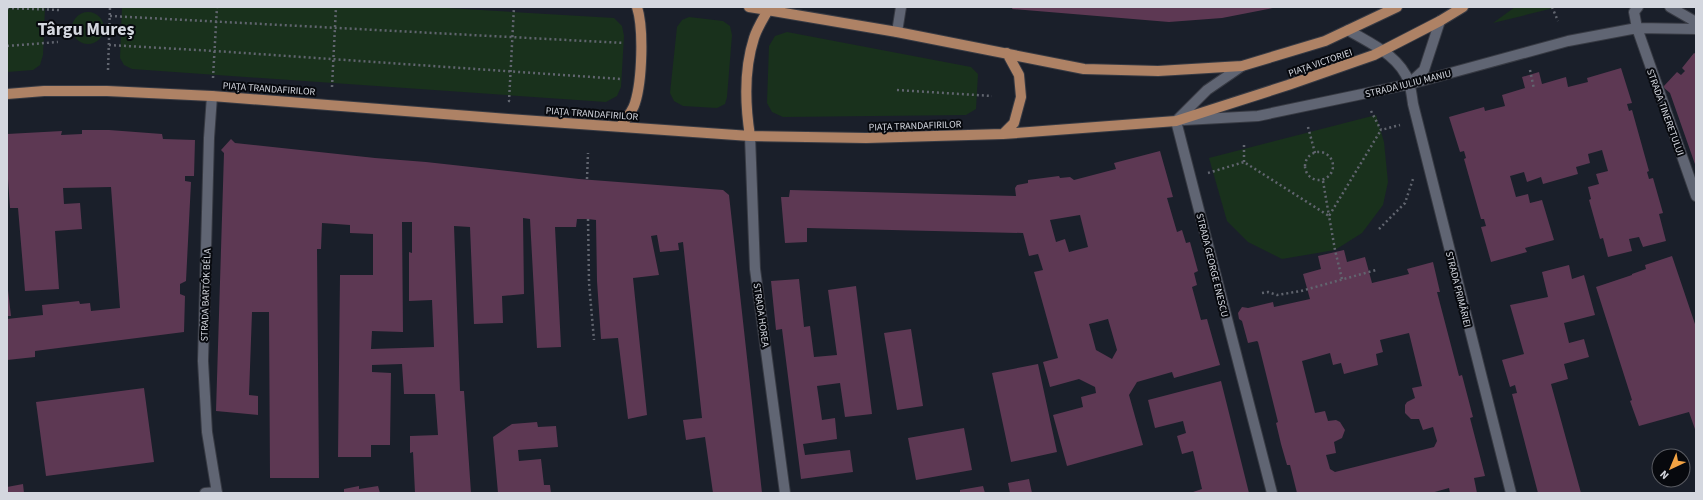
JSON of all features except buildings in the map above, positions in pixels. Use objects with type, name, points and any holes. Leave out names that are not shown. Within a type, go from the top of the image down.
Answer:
[{"type":"main road","points":[[620,127],[635,105],[639,80],[641,44],[637,7]]},
{"type":"main road","points":[[749,7],[898,32],[1008,53],[1019,75],[1021,97],[1014,123],[1003,134]]},
{"type":"main road","name":"PIAȚA VICTORIEI","points":[[1008,53],[1084,69],[1158,71],[1242,66],[1325,41],[1397,7]]},
{"type":"main road","name":"PIAȚA VICTORIEI","points":[[1176,120],[1288,85],[1383,51],[1463,7]]},
{"type":"main road","points":[[750,136],[746,114],[746,87],[750,59],[754,37],[768,10]]},
{"type":"main road","name":"PIAȚA TRANDAFIRILOR","points":[[7,94],[44,91],[107,91],[212,96],[750,136],[866,138],[1003,134],[1176,120]]},
{"type":"street","points":[[898,32],[901,7]]},
{"type":"street","points":[[1637,28],[1634,12],[1638,7]]},
{"type":"street","points":[[1670,7],[1696,22]]},
{"type":"street","points":[[1410,84],[1424,70],[1440,21]]},
{"type":"street","name":"STRADA IULIU MANIU","points":[[1176,120],[1258,116],[1410,84],[1568,41],[1637,28],[1696,29]]},
{"type":"street","name":"STRADA TINERETULUI","points":[[1637,28],[1696,196]]},
{"type":"street","name":"STRADA PRIMĂRIEI","points":[[1348,30],[1395,59],[1404,71],[1410,84],[1413,104],[1512,493]]},
{"type":"street","points":[[1176,120],[1207,90],[1242,66]]},
{"type":"street","name":"STRADA BARTÓK BÉLA","points":[[212,96],[209,138],[203,361],[207,432],[217,492]]},
{"type":"street","name":"STRADA GEORGE ENESCU","points":[[1176,120],[1272,493]]},
{"type":"street","name":"STRADA HOREA","points":[[750,136],[755,269],[785,493]]},
{"type":"street","points":[[205,493],[217,492]]},
{"type":"path","points":[[108,70],[110,7]]},
{"type":"path","points":[[213,79],[217,7]]},
{"type":"path","points":[[332,87],[336,7]]},
{"type":"path","points":[[509,101],[514,7]]},
{"type":"path","points":[[1552,7],[1558,21]]},
{"type":"path","points":[[7,8],[59,10]]},
{"type":"path","points":[[110,16],[624,43]]},
{"type":"path","points":[[7,46],[58,42]]},
{"type":"path","points":[[109,45],[333,58],[622,79]]},
{"type":"path","points":[[1529,65],[1534,89]]},
{"type":"path","points":[[897,90],[992,96]]},
{"type":"path","points":[[1371,111],[1382,130]]},
{"type":"path","points":[[1329,216],[1382,130],[1406,124]]},
{"type":"path","points":[[1308,127],[1314,153]]},
{"type":"path","points":[[1244,143],[1244,162]]},
{"type":"path","points":[[587,180],[588,153]]},
{"type":"path","points":[[1314,153],[1324,153],[1331,158],[1334,167],[1330,176],[1323,181],[1312,179],[1305,171],[1306,160],[1314,153]]},
{"type":"path","points":[[1208,173],[1244,162],[1329,216]]},
{"type":"path","points":[[1379,229],[1405,203],[1414,177]]},
{"type":"path","points":[[1323,181],[1334,250],[1342,280]]},
{"type":"path","points":[[588,219],[589,283],[594,340]]},
{"type":"path","points":[[1262,293],[1268,292],[1277,294],[1301,291],[1376,270]]},
{"type":"green space","points":[[7,7],[45,7],[43,55],[40,65],[33,70],[7,72]]},
{"type":"green space","points":[[122,7],[431,7],[614,18],[622,26],[624,36],[621,87],[617,96],[606,102],[132,69],[124,65],[120,58]]},
{"type":"green space","points":[[1515,7],[1558,7],[1493,23]]},
{"type":"green space","points":[[85,12],[91,12],[101,19],[104,28],[103,34],[97,41],[91,44],[85,44],[75,37],[72,31],[72,25],[79,15]]},
{"type":"green space","points":[[689,17],[723,21],[730,26],[732,35],[727,97],[725,104],[717,108],[683,106],[674,101],[670,93],[677,27],[682,20]]},
{"type":"green space","points":[[787,32],[971,67],[978,74],[976,109],[966,115],[783,117],[772,112],[767,103],[769,46],[775,36]]},
{"type":"green space","points":[[1376,115],[1384,142],[1388,182],[1383,205],[1362,233],[1335,250],[1282,259],[1248,242],[1227,221],[1209,158]]},
{"type":"district","name":"Târgu Mureș","points":[[86,29]]}]
